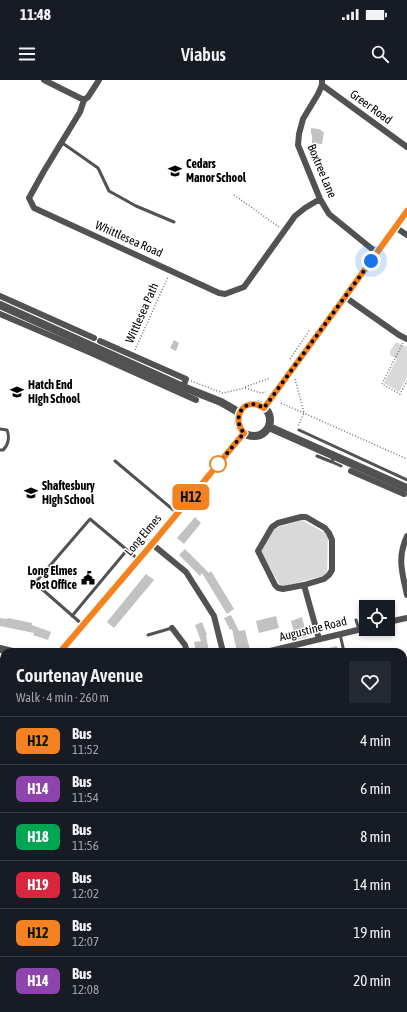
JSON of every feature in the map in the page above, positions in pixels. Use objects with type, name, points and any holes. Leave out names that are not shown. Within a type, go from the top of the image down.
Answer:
[{"type":"street","points":[[44,80],[84,100]]},
{"type":"street","name":"Whittlesea Road","points":[[99,80],[88,97],[84,100],[80,112],[29,198],[34,208],[219,293],[225,294],[244,287],[295,216],[305,208],[320,200]]},
{"type":"street","name":"Greer Road","points":[[322,82],[407,147]]},
{"type":"street","name":"Boxtree Lane","points":[[322,82],[318,94],[303,119],[298,145],[320,200],[329,214],[377,253]]},
{"type":"street","points":[[264,408],[407,211]]},
{"type":"street","points":[[396,227],[407,235]]},
{"type":"street","points":[[0,296],[94,344],[183,386],[221,402],[240,413]]},
{"type":"street","points":[[345,297],[399,335],[406,338]]},
{"type":"street","points":[[0,305],[83,338]]},
{"type":"street","points":[[0,314],[109,349],[133,355],[183,386],[196,400]]},
{"type":"street","points":[[109,349],[183,386]]},
{"type":"street","points":[[252,404],[264,408],[270,416],[269,427],[259,436],[249,436],[240,429],[238,424],[240,413],[243,409],[252,404]]},
{"type":"street","points":[[269,427],[318,452],[406,491]]},
{"type":"street","name":"Long Elmes","points":[[63,648],[139,560],[244,433]]},
{"type":"street","points":[[351,471],[359,471]]},
{"type":"street","points":[[301,517],[325,528],[332,540],[332,570],[329,575],[324,579],[304,585],[283,589],[278,588],[275,585],[258,551],[272,527],[278,523],[301,517]]},
{"type":"street","points":[[407,536],[401,554],[401,568],[407,595]]},
{"type":"street","points":[[152,544],[186,572],[214,616],[222,648]]},
{"type":"street","points":[[304,585],[319,639]]},
{"type":"street","points":[[395,621],[407,618]]},
{"type":"street","points":[[172,628],[186,648]]},
{"type":"street","name":"Augustine Road","points":[[282,648],[359,630]]},
{"type":"lane","points":[[61,142],[98,168],[110,191],[136,206],[174,222]]},
{"type":"lane","points":[[0,429],[6,430],[9,435],[6,447],[3,450],[0,450]]},
{"type":"lane","points":[[297,431],[323,441],[407,480]]},
{"type":"lane","points":[[318,452],[323,441]]},
{"type":"lane","points":[[333,459],[341,466]]},
{"type":"lane","points":[[115,461],[177,513]]},
{"type":"lane","points":[[83,625],[34,583],[90,519],[139,560]]},
{"type":"lane","points":[[72,616],[127,550]]},
{"type":"lane","points":[[356,620],[359,630]]},
{"type":"lane","points":[[148,635],[172,628]]},
{"type":"lane","points":[[340,634],[343,648]]},
{"type":"path","points":[[234,195],[284,231]]},
{"type":"path","name":"Wittlesea Path","points":[[133,355],[171,271]]},
{"type":"path","points":[[406,338],[382,384],[400,394],[407,381]]},
{"type":"path","points":[[289,373],[294,377],[304,413],[297,431]]},
{"type":"path","points":[[183,386],[214,390],[223,393],[243,388],[270,378]]},
{"type":"path","points":[[243,388],[264,393],[269,390]]},
{"type":"path","points":[[281,403],[407,459]]},
{"type":"shaded area","points":[[396,342],[407,347],[407,377],[399,392],[384,383],[397,359],[390,355],[390,351]]},
{"type":"shaded area","points":[[302,520],[328,535],[327,575],[281,587],[261,552],[275,528]]},
{"type":"building","points":[[311,128],[324,132],[322,144],[312,143]]},
{"type":"building","points":[[174,340],[179,343],[176,351],[170,348]]},
{"type":"building","points":[[195,517],[201,523],[184,544],[177,538]]},
{"type":"building","points":[[185,549],[209,573],[211,571],[234,609],[227,614],[202,573],[200,576],[179,555]]},
{"type":"building","points":[[146,574],[154,580],[114,628],[107,622]]},
{"type":"building","points":[[231,615],[239,631],[245,630],[250,648],[236,648],[232,629],[230,630],[224,618]]},
{"type":"building","points":[[276,616],[279,628],[259,633],[256,621]]},
{"type":"building","points":[[302,617],[307,637],[296,640],[291,621]]},
{"type":"building","points":[[0,618],[8,618],[32,623],[32,625],[51,632],[48,640],[33,635],[34,633],[0,626]]},
{"type":"building","points":[[202,622],[207,635],[208,648],[195,648],[194,642],[201,641],[195,625]]},
{"type":"bus line","name":"H12","points":[[63,648],[244,433],[238,424],[238,418],[243,409],[252,404],[264,408],[407,211]]},
{"type":"place","name":"Cedars Manor School","points":[[175,171]]},
{"type":"place","name":"Hatch End High School","points":[[17,392]]},
{"type":"place","name":"Shaftesbury High School","points":[[31,493]]},
{"type":"place","name":"Long Elmes Post Office","points":[[88,578]]},
{"type":"route","points":[[218,464],[244,433],[238,424],[238,418],[243,409],[252,404],[264,408],[371,261]]}]
